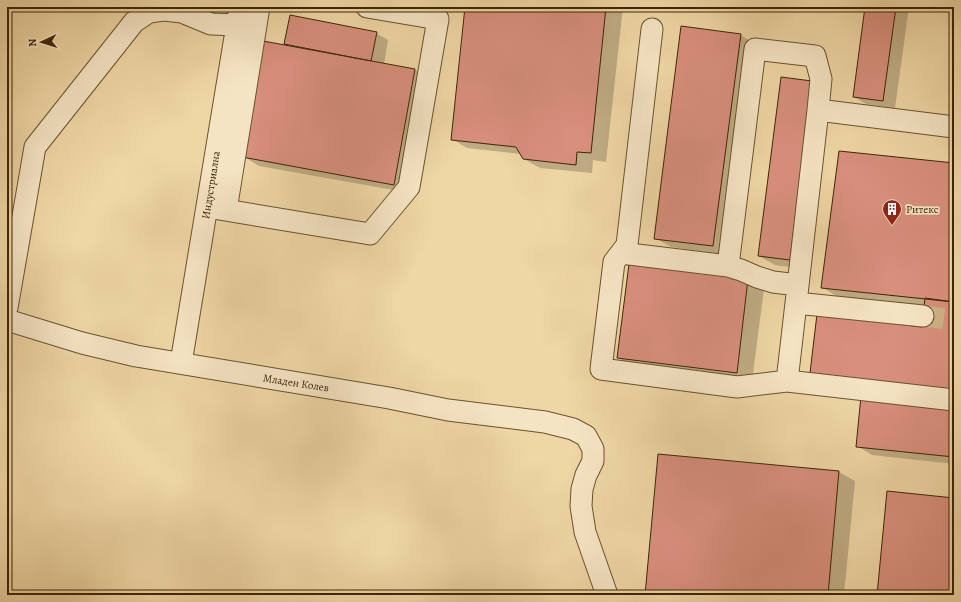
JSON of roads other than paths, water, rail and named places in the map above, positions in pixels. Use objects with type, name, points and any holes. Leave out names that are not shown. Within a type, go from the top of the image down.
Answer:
[{"type":"street","points":[[259,7],[216,208],[370,234],[409,187],[438,19],[367,7]]},
{"type":"street","points":[[7,308],[35,147],[134,22],[149,12],[164,10],[182,12],[211,24],[239,16]]},
{"type":"street","name":"Индустриална","points":[[181,363],[216,208],[239,16]]},
{"type":"street","points":[[652,29],[627,245],[614,262],[601,369],[738,387],[787,381],[954,400]]},
{"type":"street","points":[[728,266],[755,49],[815,56],[821,79],[787,381]]},
{"type":"street","points":[[818,110],[954,127]]},
{"type":"street","points":[[621,253],[728,266],[741,270],[757,278],[773,282],[797,294],[923,316]]},
{"type":"street","name":"Младен Колев","points":[[7,320],[82,343],[136,356],[389,398],[448,410],[545,422],[573,429],[586,436],[593,449],[593,461],[586,475],[582,489],[581,506],[585,532],[607,595]]},
{"type":"tunnel","points":[[923,316],[954,320]]},
{"type":"place","name":"Ритекс","points":[[892,226]]}]
